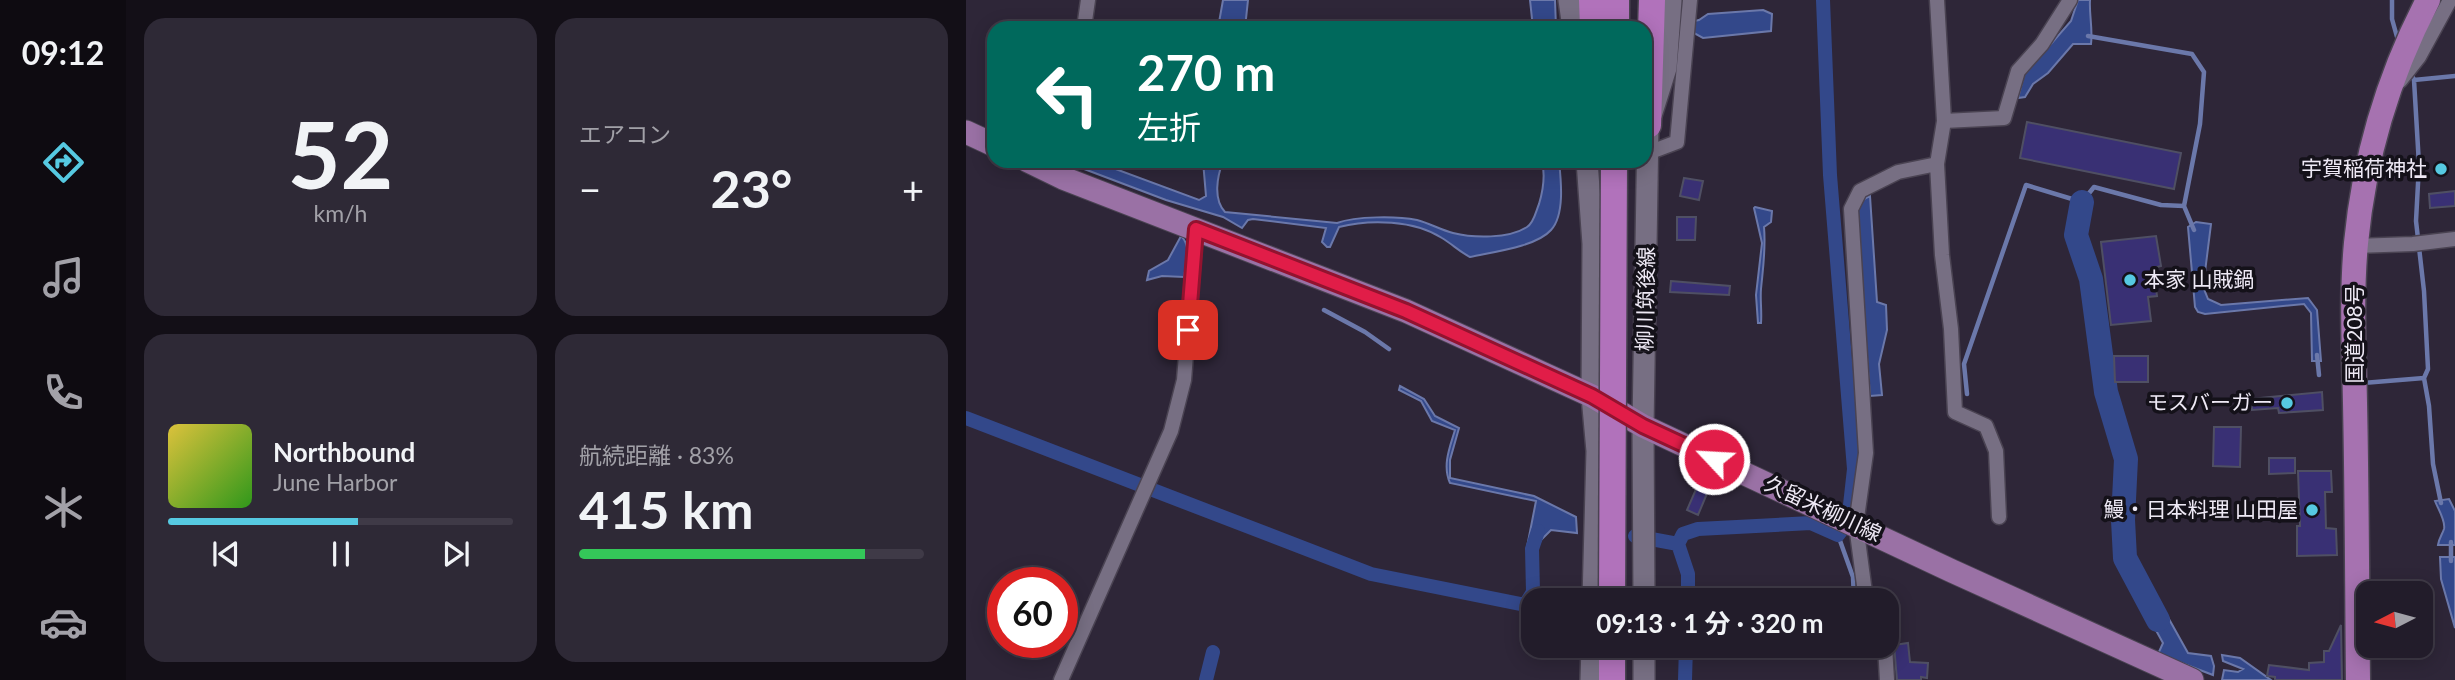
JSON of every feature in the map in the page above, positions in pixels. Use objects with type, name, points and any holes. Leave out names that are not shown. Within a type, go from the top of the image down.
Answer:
[{"type":"highway","points":[[1592,0],[1593,21]]},
{"type":"highway","points":[[1608,0],[1608,21]]},
{"type":"highway","points":[[1616,0],[1616,21]]},
{"type":"highway","points":[[1651,21],[1652,0]]},
{"type":"highway","name":"国道208号","points":[[2358,680],[2354,373],[2356,246],[2370,155],[2388,91],[2428,0]]},
{"type":"highway","points":[[1604,588],[1607,168]]},
{"type":"highway","points":[[1612,588],[1614,168]]},
{"type":"highway","points":[[1604,658],[1604,680]]},
{"type":"highway","points":[[1612,658],[1612,680]]},
{"type":"main road","points":[[1569,0],[1572,21]]},
{"type":"main road","name":"柳川筑後線","points":[[1652,112],[1666,68],[1671,0]]},
{"type":"main road","points":[[966,132],[987,142]]},
{"type":"main road","points":[[1588,168],[1593,244],[1592,396],[1597,451],[1593,588]]},
{"type":"main road","name":"柳川筑後線","points":[[1644,588],[1643,426],[1648,168]]},
{"type":"main road","name":"久留米柳川線","points":[[1065,169],[1196,229],[1406,311],[1592,396],[1643,426],[2146,661],[2190,679]]},
{"type":"main road","points":[[1591,680],[1592,658]]},
{"type":"main road","points":[[1644,658],[1644,680]]},
{"type":"street","points":[[1085,21],[1088,0]]},
{"type":"street","points":[[1652,151],[1677,142],[1690,0]]},
{"type":"street","points":[[1937,0],[1944,121],[1937,164],[1955,412],[1986,426],[1996,451],[1999,517]]},
{"type":"street","points":[[1944,121],[2004,118],[2018,71],[2042,44],[2070,0]]},
{"type":"street","points":[[2411,39],[2415,0]]},
{"type":"street","points":[[2411,39],[2451,0]]},
{"type":"street","points":[[1864,588],[1856,525],[1866,453],[1851,209],[1860,191],[1898,172],[1937,164]]},
{"type":"street","points":[[1060,680],[1171,431],[1184,380],[1196,229]]},
{"type":"street","points":[[2356,246],[2455,239]]},
{"type":"street","points":[[1886,658],[1887,680]]},
{"type":"water","points":[[1223,0],[1248,0],[1246,21],[1219,21]]},
{"type":"water","points":[[1530,0],[1555,0],[1556,21],[1532,21]]},
{"type":"water","points":[[2078,0],[2090,0],[2091,44],[2073,44],[2048,73],[2033,84],[2025,97],[2018,98],[2024,75],[2071,21]]},
{"type":"water","points":[[1763,10],[1772,14],[1771,31],[1703,38],[1692,32],[1694,21],[1708,14]]},
{"type":"water","points":[[1081,168],[1113,168],[1199,200],[1206,196],[1204,168],[1221,168],[1218,194],[1225,212],[1337,223],[1365,218],[1409,219],[1470,236],[1511,234],[1529,225],[1542,194],[1542,168],[1560,168],[1561,178],[1560,207],[1551,230],[1525,245],[1470,257],[1431,232],[1405,224],[1378,222],[1339,227],[1330,247],[1327,247],[1322,242],[1326,228],[1253,219],[1248,220],[1242,228],[1223,217],[1166,200]]},
{"type":"water","points":[[1870,196],[1877,302],[1886,305],[1887,330],[1879,364],[1882,395],[1870,396],[1856,214],[1861,201]]},
{"type":"water","points":[[1755,207],[1772,211],[1771,222],[1764,227],[1761,323],[1758,323],[1756,295],[1762,243]]},
{"type":"water","points":[[2196,222],[2211,224],[2204,280],[2208,299],[2221,305],[2308,298],[2317,310],[2321,361],[2312,361],[2311,313],[2304,304],[2205,314],[2198,312],[2195,307],[2188,227]]},
{"type":"water","points":[[1181,236],[1187,250],[1184,277],[1162,276],[1147,280],[1149,271],[1168,260]]},
{"type":"water","points":[[1400,386],[1424,399],[1435,416],[1459,428],[1450,460],[1450,478],[1534,496],[1576,517],[1577,533],[1551,530],[1538,547],[1527,547],[1536,501],[1450,483],[1447,463],[1455,430],[1432,421],[1421,401],[1399,390]]},
{"type":"water","points":[[2449,499],[2455,511],[2455,545],[2438,545],[2444,526],[2435,501]]},
{"type":"water","points":[[2440,557],[2455,557],[2455,628],[2441,579]]},
{"type":"water","points":[[2150,585],[2188,653],[2211,656],[2213,675],[2158,654],[2163,643],[2136,594]]},
{"type":"water","points":[[2222,655],[2240,658],[2271,680],[2222,680],[2224,670],[2238,672],[2243,669],[2223,661]]},
{"type":"building","points":[[2027,122],[2181,153],[2174,189],[2020,158]]},
{"type":"building","points":[[1684,178],[1703,181],[1699,200],[1680,196]]},
{"type":"building","points":[[2455,191],[2455,206],[2430,208],[2429,194]]},
{"type":"building","points":[[1677,217],[1696,217],[1695,240],[1677,240]]},
{"type":"building","name":"本家 山賊鍋","points":[[2156,236],[2161,266],[2153,268],[2157,296],[2148,297],[2151,321],[2111,325],[2101,242]]},
{"type":"building","points":[[1671,281],[1730,286],[1729,295],[1670,292]]},
{"type":"building","points":[[2114,356],[2148,356],[2148,382],[2115,382]]},
{"type":"building","name":"モスバーガー","points":[[2322,392],[2323,410],[2279,413],[2278,408],[2252,410],[2251,399]]},
{"type":"building","points":[[2214,427],[2241,427],[2240,467],[2213,466]]},
{"type":"building","points":[[2269,458],[2295,458],[2295,473],[2269,474]]},
{"type":"building","name":"鰻・日本料理 山田屋","points":[[2298,471],[2331,471],[2332,492],[2325,492],[2326,528],[2336,529],[2337,555],[2297,556],[2297,526],[2300,526]]},
{"type":"building","points":[[1700,480],[1711,484],[1698,515],[1687,510]]},
{"type":"building","points":[[2341,625],[2342,680],[2275,680],[2275,677],[2267,676],[2269,665],[2309,670],[2309,663],[2324,662],[2324,651],[2329,651]]},
{"type":"building","points":[[1908,643],[1910,662],[1928,663],[1927,678],[1897,680],[1895,658],[1899,658],[1899,644]]},
{"type":"waterway","points":[[1823,0],[1830,175],[1854,469],[1850,505]]},
{"type":"waterway","points":[[2392,0],[2392,19],[2399,44]]},
{"type":"waterway","points":[[2088,36],[2192,54],[2204,72],[2200,124],[2184,206]]},
{"type":"waterway","points":[[2410,71],[2414,80],[2419,165],[2416,221],[2424,291],[2428,369],[2424,378],[2433,464],[2441,503]]},
{"type":"waterway","points":[[2414,80],[2455,76]]},
{"type":"waterway","points":[[1967,394],[1964,364],[2026,185],[2082,202],[2094,187],[2161,205],[2184,206],[2194,230]]},
{"type":"waterway","points":[[2082,202],[2076,235],[2091,279],[2106,392],[2126,459],[2123,520],[2125,558],[2158,620]]},
{"type":"waterway","points":[[1324,310],[1365,332],[1389,349]]},
{"type":"waterway","points":[[2317,355],[2319,375]]},
{"type":"waterway","points":[[2363,383],[2424,378]]},
{"type":"waterway","points":[[966,418],[1371,574],[1525,605],[1533,592],[1532,549],[1538,531]]},
{"type":"waterway","points":[[1688,588],[1688,574],[1678,544],[1683,534],[1698,529],[1811,523],[1838,535],[1844,527]]},
{"type":"waterway","points":[[1838,535],[1853,577],[1853,588]]},
{"type":"waterway","points":[[1635,536],[1678,544]]},
{"type":"waterway","points":[[2451,542],[2451,561]]},
{"type":"waterway","points":[[1206,680],[1213,652]]},
{"type":"waterway","points":[[1685,680],[1686,658]]},
{"type":"place","name":"宇賀稲荷神社","points":[[2441,169]]},
{"type":"place","name":"本家 山賊鍋","points":[[2130,280]]},
{"type":"place","name":"モスバーガー","points":[[2287,403]]},
{"type":"place","name":"鰻・日本料理 山田屋","points":[[2312,510]]},
{"type":"route","points":[[1188,330],[1196,229],[1406,311],[1592,396],[1643,426],[1714,459]]}]
